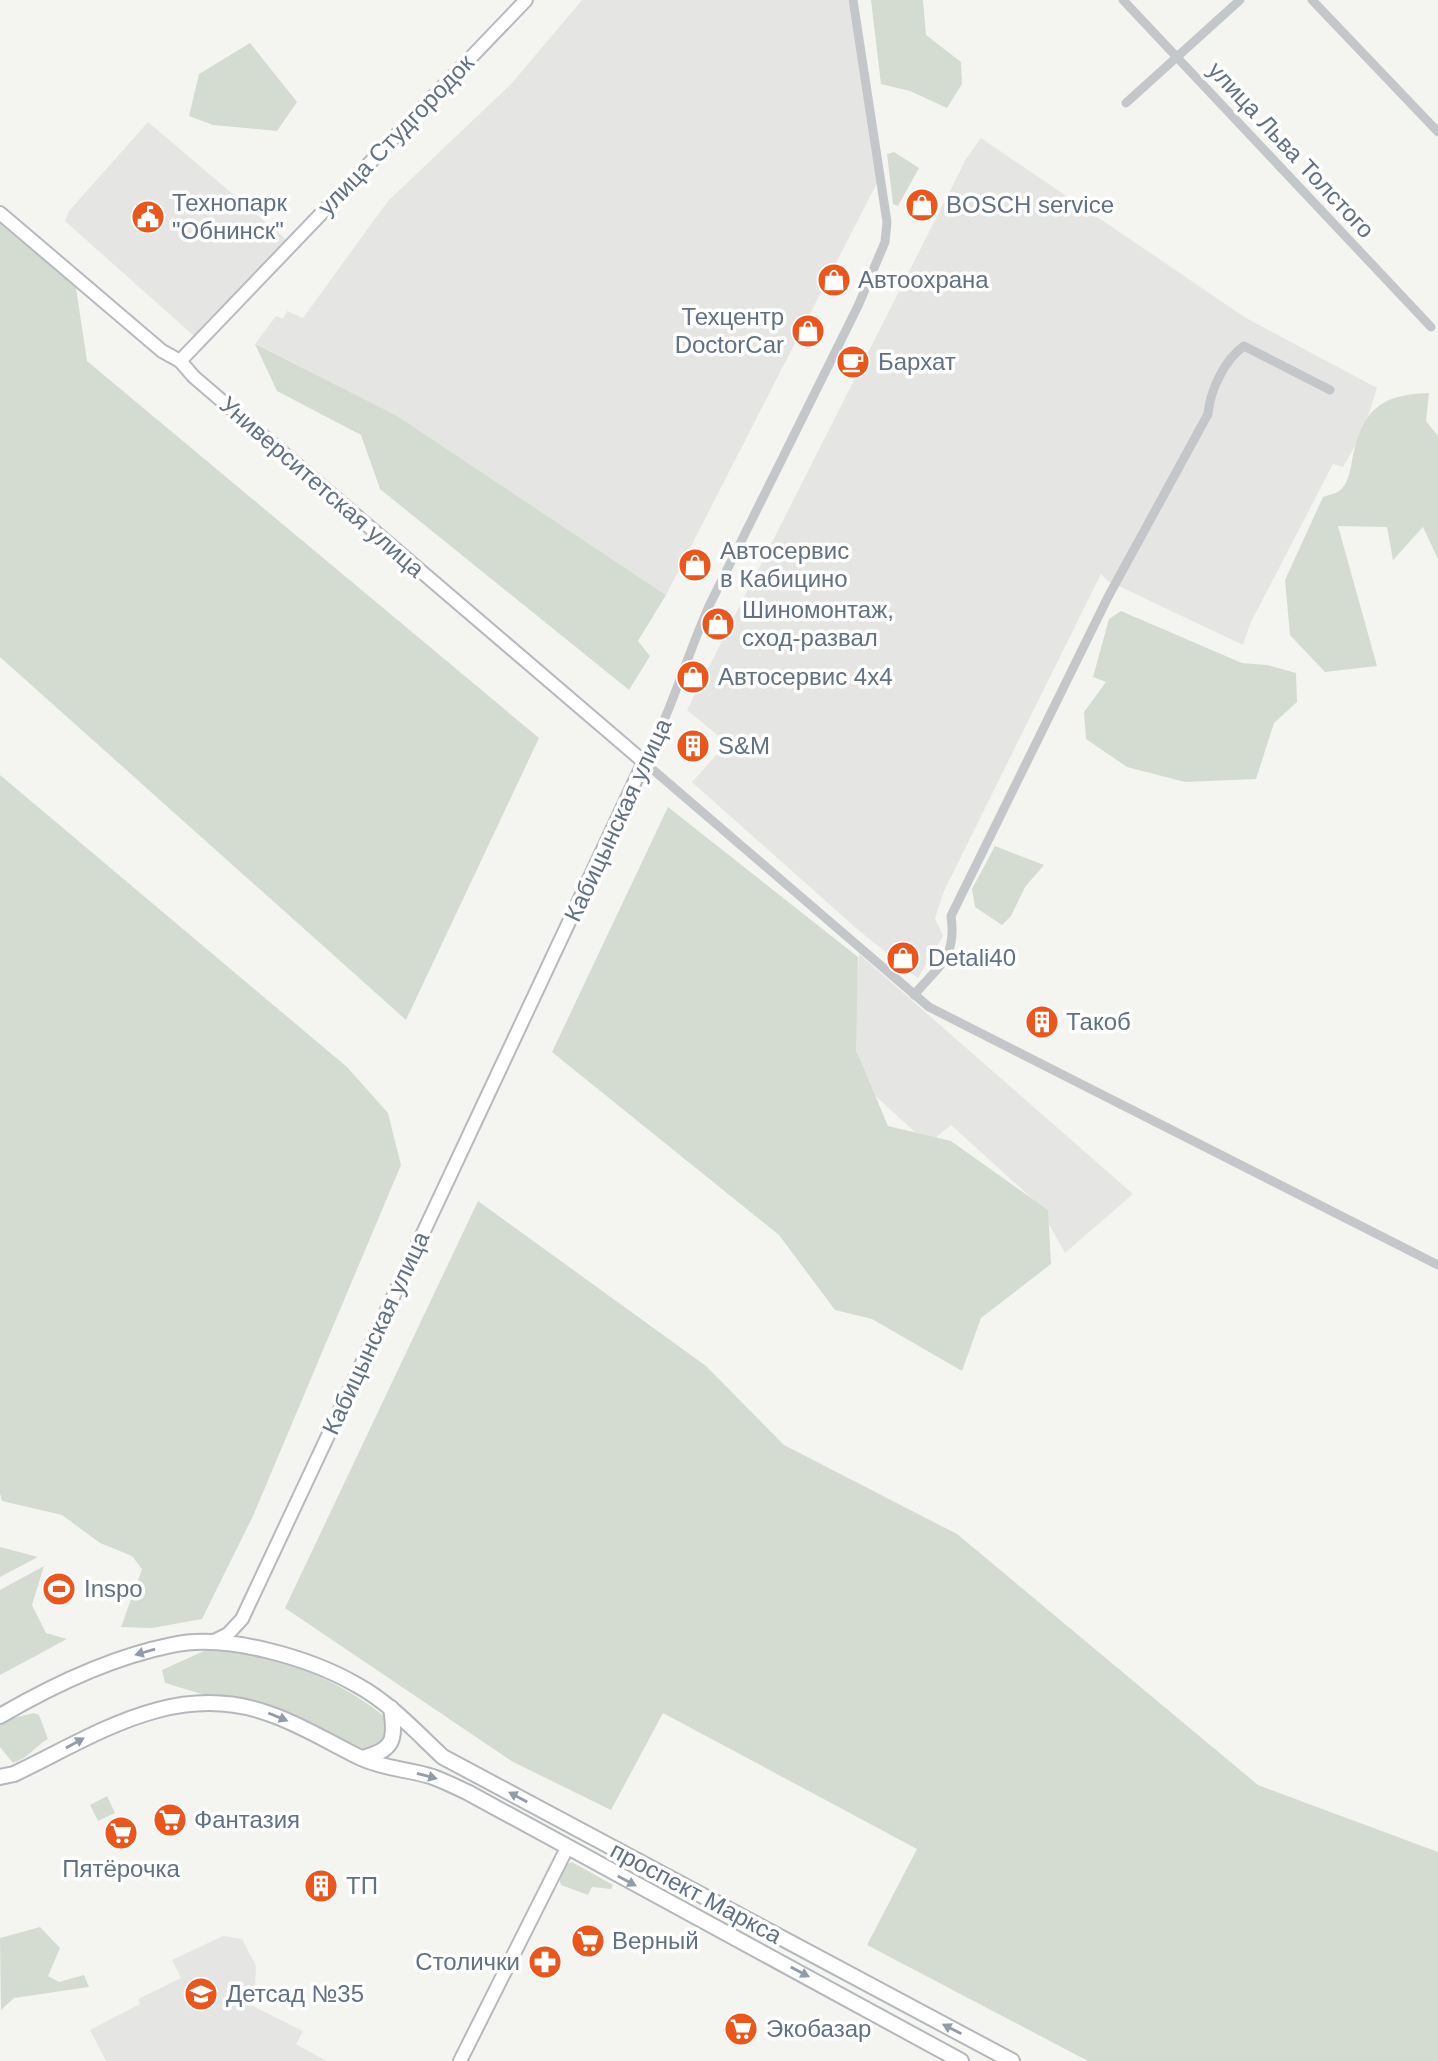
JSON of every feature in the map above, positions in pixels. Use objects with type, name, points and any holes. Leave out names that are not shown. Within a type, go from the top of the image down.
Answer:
[{"type":"main road","name":"проспект Маркса","points":[[0,1716],[69,1680],[174,1644],[212,1642],[291,1657],[357,1685],[391,1709],[443,1757],[1013,2061]]},
{"type":"main road","name":"проспект Маркса","points":[[0,1762],[7,1775],[123,1719],[181,1705],[238,1706],[268,1713],[320,1735],[362,1758],[433,1777],[467,1792],[883,2016],[961,2061]]},
{"type":"main road","points":[[362,1758],[388,1747],[394,1728],[391,1709]]},
{"type":"main road","points":[[567,1848],[578,1829]]},
{"type":"street","name":"улица Студгородок","points":[[180,361],[526,0]]},
{"type":"street","name":"Кабицынская улица","points":[[242,1619],[670,709],[688,653],[709,606],[858,306],[885,242],[887,222],[853,0]]},
{"type":"street","name":"улица Льва Толстого","points":[[1123,0],[1431,327]]},
{"type":"street","points":[[1126,103],[1240,0]]},
{"type":"street","points":[[1312,0],[1438,132]]},
{"type":"street","name":"Университетская улица","points":[[0,213],[162,351],[180,361],[194,377],[644,762]]},
{"type":"street","points":[[914,995],[951,951],[954,935],[951,916],[1108,597],[1208,414],[1214,391],[1234,353],[1244,346],[1331,390]]},
{"type":"street","points":[[644,762],[929,1007],[1438,1265]]},
{"type":"street","points":[[212,1642],[228,1634],[242,1619]]},
{"type":"street","points":[[242,1619],[250,1648]]},
{"type":"street","points":[[460,2061],[567,1848]]},
{"type":"shaded area","points":[[582,0],[848,0],[878,181],[666,595],[396,415],[255,344],[276,316],[283,319],[287,311],[303,318],[388,201],[512,83]]},
{"type":"shaded area","points":[[871,0],[923,0],[926,35],[961,62],[962,84],[947,108],[910,91],[881,84]]},
{"type":"shaded area","points":[[250,43],[297,102],[277,131],[213,125],[189,116],[199,74]]},
{"type":"shaded area","points":[[148,122],[288,241],[194,336],[65,221],[69,211]]},
{"type":"shaded area","points":[[981,138],[1246,318],[1377,388],[1363,432],[1343,467],[1333,464],[1250,624],[1243,645],[1108,581],[1101,574],[944,891],[935,918],[943,936],[918,978],[857,929],[692,782],[727,743],[687,710],[966,159]]},
{"type":"shaded area","points":[[894,152],[919,168],[898,206],[893,204],[887,154]]},
{"type":"shaded area","points":[[0,222],[76,288],[87,361],[539,738],[406,1020],[0,657]]},
{"type":"shaded area","points":[[255,344],[396,415],[666,595],[638,641],[650,656],[629,690],[380,489],[361,435],[277,391]]},
{"type":"shaded area","points":[[1429,393],[1426,421],[1438,436],[1438,559],[1423,527],[1393,560],[1387,527],[1338,526],[1377,666],[1325,672],[1290,635],[1285,580],[1323,497],[1339,491],[1347,482],[1356,444],[1367,418],[1385,402],[1397,397]]},
{"type":"shaded area","points":[[1121,611],[1242,663],[1267,665],[1296,673],[1297,702],[1274,723],[1256,779],[1185,782],[1127,767],[1086,739],[1084,712],[1106,682],[1093,677],[1109,619]]},
{"type":"shaded area","points":[[0,775],[347,1067],[388,1113],[401,1165],[253,1516],[202,1619],[152,1628],[121,1627],[142,1569],[132,1556],[100,1543],[62,1515],[2,1501],[0,1493]]},
{"type":"shaded area","points":[[668,807],[858,957],[856,1050],[888,1126],[951,1141],[1048,1210],[1051,1264],[981,1318],[962,1371],[872,1319],[835,1310],[779,1235],[552,1052]]},
{"type":"shaded area","points":[[995,846],[1044,865],[1025,887],[1011,916],[1002,925],[975,907],[972,889]]},
{"type":"shaded area","points":[[859,954],[1133,1194],[1065,1253],[1037,1203],[951,1125],[928,1144],[869,1090],[854,1042]]},
{"type":"shaded area","points":[[478,1201],[706,1366],[784,1445],[957,1534],[1258,1785],[1438,1852],[1438,2061],[1088,2061],[867,1945],[917,1849],[663,1713],[611,1810],[513,1762],[285,1608]]},
{"type":"shaded area","points":[[0,1547],[38,1557],[0,1577]]},
{"type":"shaded area","points":[[44,1566],[32,1605],[46,1633],[67,1639],[0,1675],[0,1590]]},
{"type":"shaded area","points":[[204,1651],[252,1655],[300,1668],[323,1678],[384,1716],[384,1739],[375,1749],[366,1750],[275,1706],[241,1698],[205,1695],[165,1683],[162,1670]]},
{"type":"shaded area","points":[[34,1713],[39,1715],[48,1739],[13,1763],[0,1747],[0,1725],[9,1719]]},
{"type":"shaded area","points":[[107,1796],[115,1813],[98,1821],[90,1805]]},
{"type":"shaded area","points":[[572,1862],[613,1885],[611,1889],[592,1887],[588,1895],[561,1885],[559,1878],[567,1864]]},
{"type":"shaded area","points":[[40,1927],[60,1948],[48,1976],[59,1982],[84,1975],[89,1987],[14,1998],[1,2010],[0,1938]]},
{"type":"shaded area","name":"Детсад №35","points":[[223,1936],[242,1939],[256,1966],[255,1988],[247,2003],[303,2031],[296,2044],[327,2061],[106,2061],[90,2030],[140,2004],[138,1999],[181,1978],[172,1960]]},
{"type":"place","name":"BOSCH service","points":[[922,205]]},
{"type":"place","name":"Технопарк \"Обнинск\"","points":[[148,217]]},
{"type":"place","name":"Автоохрана","points":[[834,280]]},
{"type":"place","name":"Техцентр DoctorCar","points":[[808,331]]},
{"type":"place","name":"Бархат","points":[[853,362]]},
{"type":"place","name":"Автосервис в Кабицино","points":[[695,565]]},
{"type":"place","name":"Шиномонтаж, сход-развал","points":[[718,624]]},
{"type":"place","name":"Автосервис 4х4","points":[[693,677]]},
{"type":"place","name":"S&M","points":[[693,746]]},
{"type":"place","name":"Detali40","points":[[903,958]]},
{"type":"place","name":"Такоб","points":[[1042,1022]]},
{"type":"place","name":"Inspo","points":[[59,1589]]},
{"type":"place","name":"Фантазия","points":[[170,1820]]},
{"type":"place","name":"Пятёрочка","points":[[121,1833]]},
{"type":"place","name":"ТП","points":[[321,1886]]},
{"type":"place","name":"Верный","points":[[588,1941]]},
{"type":"place","name":"Столички","points":[[545,1962]]},
{"type":"place","name":"Детсад №35","points":[[201,1994]]},
{"type":"place","name":"Экобазар","points":[[741,2029]]}]
